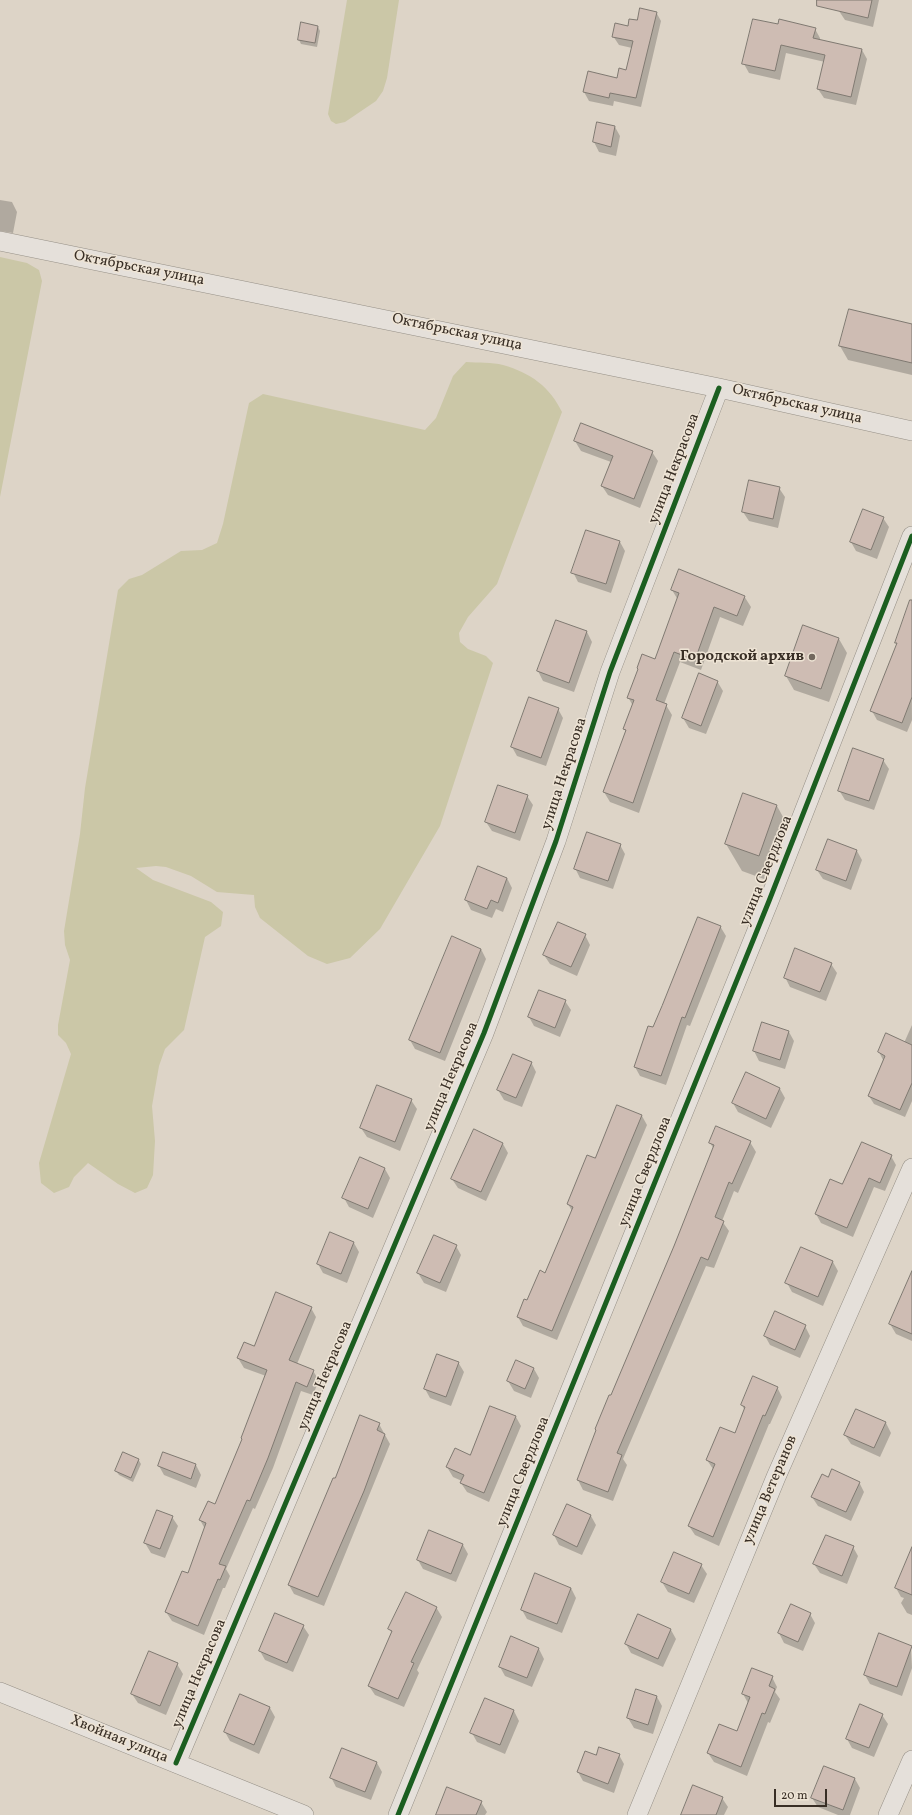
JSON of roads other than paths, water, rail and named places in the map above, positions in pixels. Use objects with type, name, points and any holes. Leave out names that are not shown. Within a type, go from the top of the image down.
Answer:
[{"type":"street","name":"Октябрьская улица","points":[[0,241],[719,388],[912,431]]},
{"type":"street","name":"улица Некрасова","points":[[176,1763],[484,1033],[556,841],[610,672],[719,388]]},
{"type":"street","name":"улица Свердлова","points":[[398,1815],[769,901],[912,536]]},
{"type":"street","name":"улица Ветеранов","points":[[637,1815],[776,1477],[912,1168]]},
{"type":"street","name":"Хвойная улица","points":[[0,1692],[304,1815]]},
{"type":"street","points":[[888,1815],[912,1760]]},
{"type":"place","name":"Городской архив","points":[[812,657]]}]
